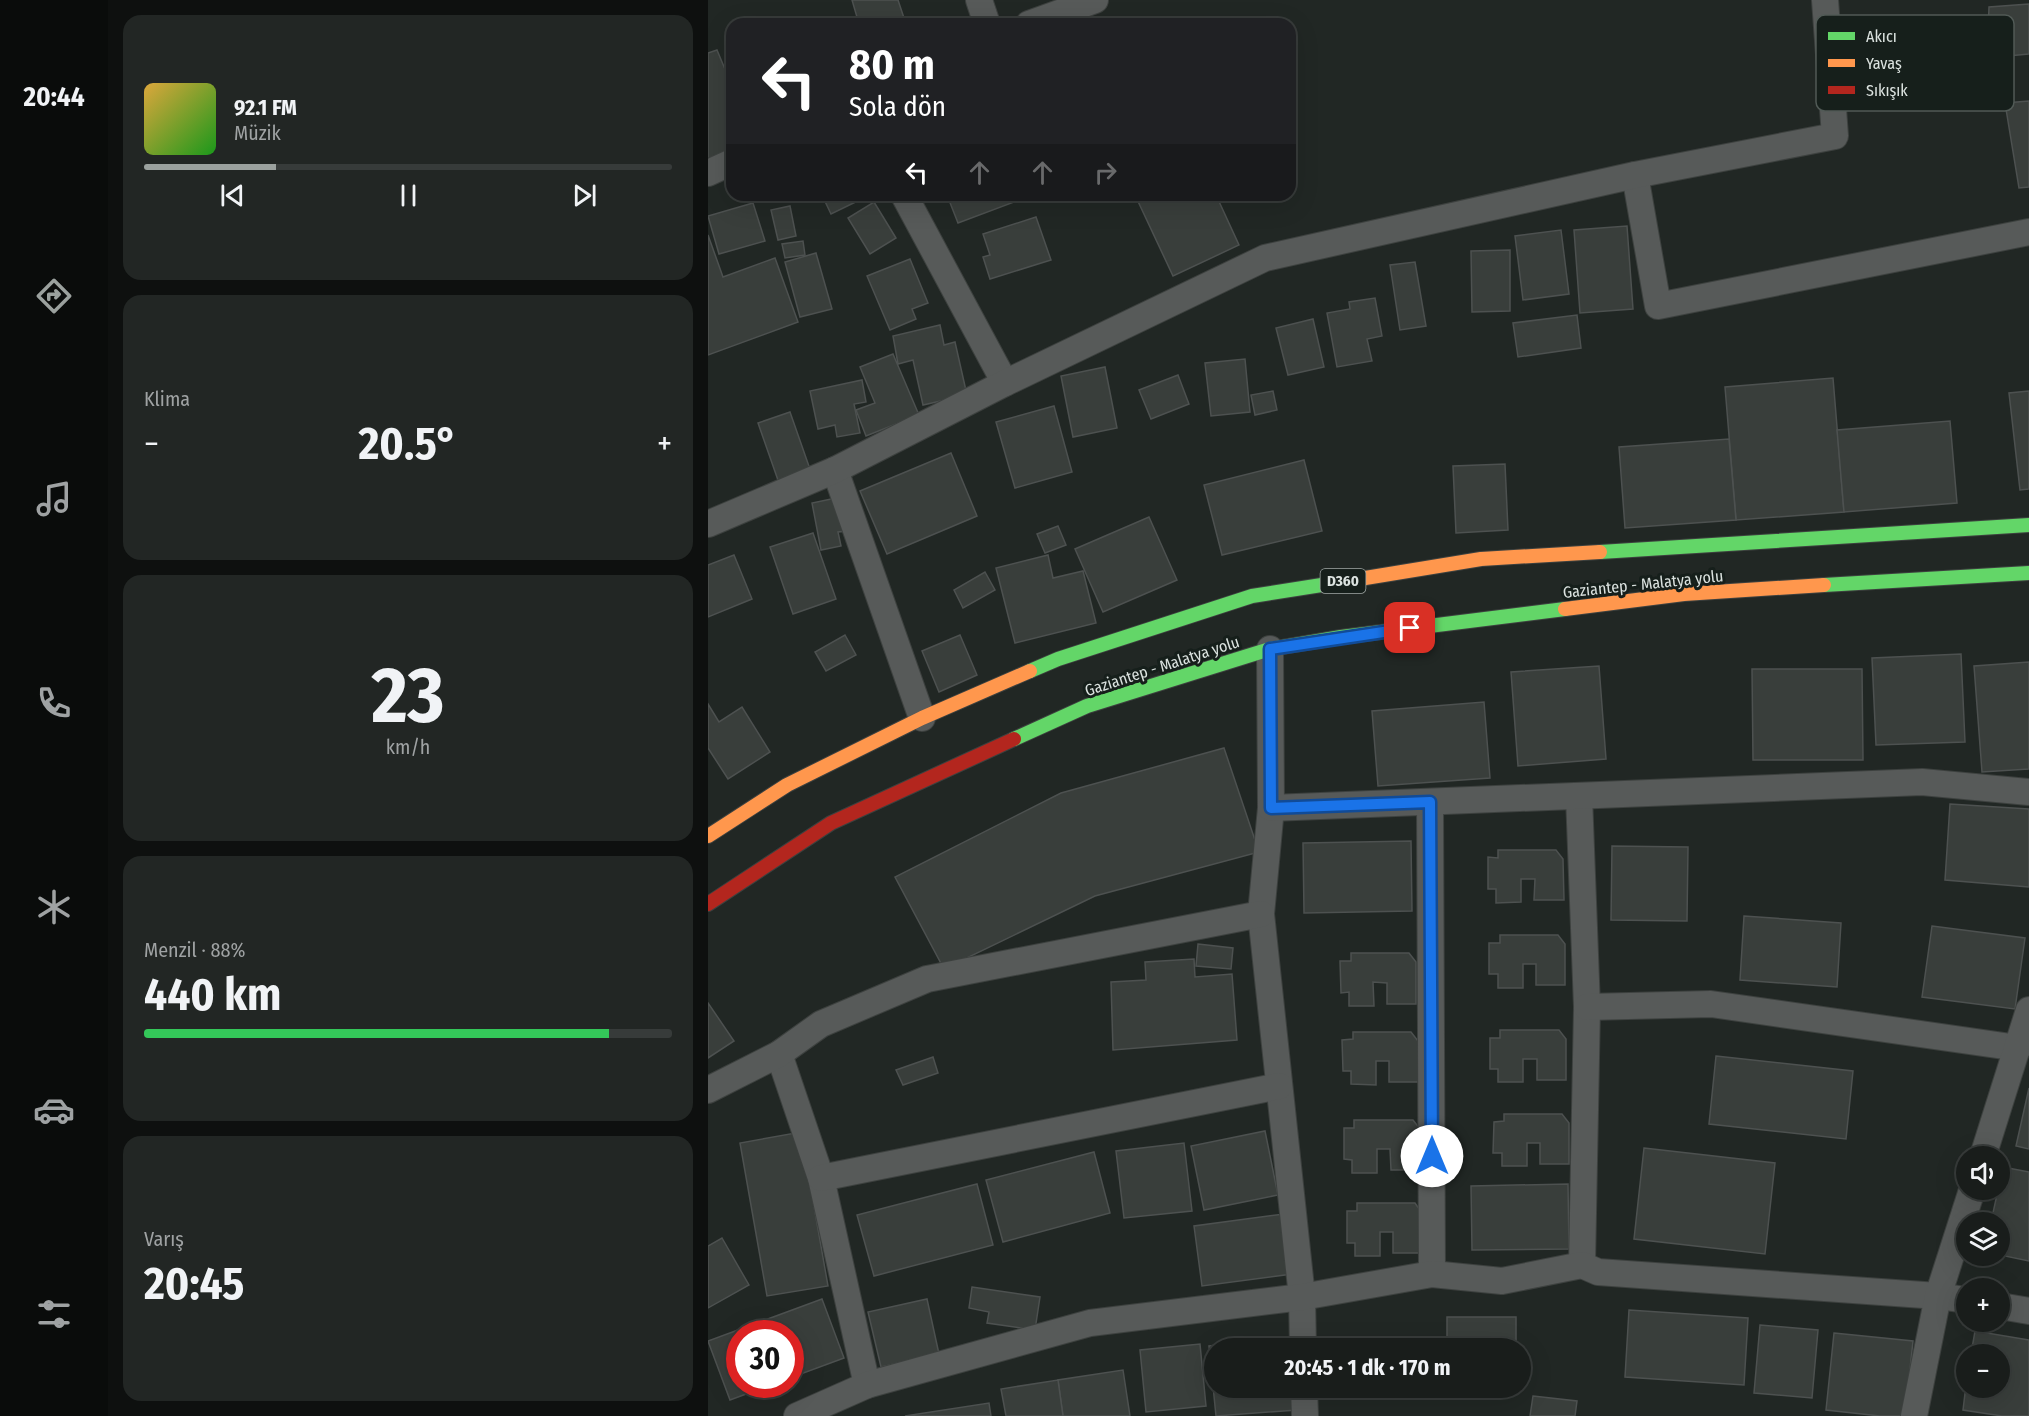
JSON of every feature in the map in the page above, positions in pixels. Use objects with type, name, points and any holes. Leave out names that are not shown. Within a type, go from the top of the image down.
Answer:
[{"type":"highway","name":"Gaziantep - Malatya yolu","points":[[708,836],[787,785],[922,718],[1058,659],[1252,596],[1481,559],[2029,525]]},
{"type":"highway","name":"Gaziantep - Malatya yolu","points":[[708,903],[831,823],[1087,706],[1270,649],[1341,637],[1684,594],[2029,573]]},
{"type":"street","points":[[979,0],[985,18]]},
{"type":"street","points":[[1046,18],[1095,0]]},
{"type":"street","points":[[1825,0],[1826,15]]},
{"type":"street","points":[[708,524],[835,470],[1005,383],[1265,258],[1635,175],[1835,136],[1833,111]]},
{"type":"street","points":[[708,173],[726,165]]},
{"type":"street","points":[[1635,175],[1658,306],[2029,232]]},
{"type":"street","points":[[907,201],[1005,383]]},
{"type":"street","points":[[835,470],[922,718]]},
{"type":"street","points":[[1270,649],[1271,808],[1261,914],[1302,1298],[1303,1338]]},
{"type":"street","points":[[1271,808],[1922,782],[2029,792]]},
{"type":"street","points":[[1579,796],[1587,1007],[1582,1265]]},
{"type":"street","points":[[1430,802],[1432,1274]]},
{"type":"street","points":[[708,1090],[779,1054],[821,1024],[927,979],[1261,914]]},
{"type":"street","points":[[1587,1007],[1711,1004],[2018,1048]]},
{"type":"street","points":[[1986,1146],[2029,1010]]},
{"type":"street","points":[[779,1054],[821,1178],[867,1385]]},
{"type":"street","points":[[821,1178],[1279,1086]]},
{"type":"street","points":[[1914,1416],[1938,1296],[1969,1200]]},
{"type":"street","points":[[797,1416],[867,1385],[1090,1323],[1302,1298],[1432,1274],[1502,1281],[1582,1265],[1598,1272],[1956,1299]]},
{"type":"street","points":[[2010,1308],[2029,1311]]},
{"type":"street","points":[[1304,1398],[1305,1416]]},
{"type":"building","points":[[852,0],[898,0],[904,18],[857,18]]},
{"type":"building","points":[[2029,4],[2029,54],[2014,55],[2014,15],[1989,15],[1989,7]]},
{"type":"building","points":[[717,50],[726,72],[726,153],[708,159],[708,53]]},
{"type":"building","points":[[2029,101],[2029,187],[2019,188],[2006,111],[2014,111],[2014,102]]},
{"type":"building","points":[[825,201],[858,201],[831,214]]},
{"type":"building","points":[[949,201],[1017,201],[958,223]]},
{"type":"building","points":[[1138,201],[1219,201],[1239,245],[1173,276]]},
{"type":"building","points":[[874,202],[896,238],[870,254],[848,218]]},
{"type":"building","points":[[753,203],[765,241],[719,254],[708,216]]},
{"type":"building","points":[[790,206],[796,236],[778,240],[771,210]]},
{"type":"building","points":[[1036,217],[1051,260],[990,279],[983,257],[990,255],[983,234]]},
{"type":"building","points":[[1627,226],[1633,309],[1580,313],[1574,230]]},
{"type":"building","points":[[1561,230],[1569,294],[1523,300],[1515,236]]},
{"type":"building","points":[[708,235],[723,277],[775,258],[798,322],[708,355]]},
{"type":"building","points":[[803,241],[805,255],[785,258],[782,244]]},
{"type":"building","points":[[1510,250],[1510,311],[1472,312],[1471,251]]},
{"type":"building","points":[[816,253],[832,309],[800,317],[785,262]]},
{"type":"building","points":[[910,259],[928,303],[912,309],[916,319],[890,330],[867,276]]},
{"type":"building","points":[[1415,262],[1426,326],[1400,330],[1390,265]]},
{"type":"building","points":[[1375,298],[1382,336],[1367,339],[1372,361],[1337,367],[1327,313],[1350,309],[1349,302]]},
{"type":"building","points":[[1577,315],[1581,348],[1518,357],[1513,323]]},
{"type":"building","points":[[1313,319],[1324,367],[1288,375],[1276,328]]},
{"type":"building","points":[[940,325],[944,345],[955,342],[967,395],[923,405],[913,360],[898,364],[893,336]]},
{"type":"building","points":[[893,354],[919,415],[866,436],[856,410],[875,403],[860,367]]},
{"type":"building","points":[[1245,359],[1250,412],[1211,416],[1205,363]]},
{"type":"building","points":[[1105,367],[1117,428],[1073,437],[1061,376]]},
{"type":"building","points":[[1178,375],[1189,404],[1151,419],[1139,390]]},
{"type":"building","points":[[1833,378],[1844,512],[1736,520],[1725,387]]},
{"type":"building","points":[[862,380],[866,402],[854,404],[860,433],[837,437],[835,425],[818,429],[810,391]]},
{"type":"building","points":[[1273,391],[1277,410],[1255,415],[1251,395]]},
{"type":"building","points":[[2029,391],[2029,489],[2020,490],[2009,393]]},
{"type":"building","points":[[1054,406],[1072,472],[1015,488],[996,422]]},
{"type":"building","points":[[790,412],[811,472],[779,483],[758,423]]},
{"type":"building","points":[[1950,421],[1957,503],[1844,512],[1837,430]]},
{"type":"building","points":[[1729,439],[1736,520],[1625,528],[1619,447]]},
{"type":"building","points":[[951,453],[977,516],[887,554],[860,491]]},
{"type":"building","points":[[1304,460],[1322,531],[1222,555],[1204,485]]},
{"type":"building","points":[[1505,464],[1508,530],[1456,533],[1453,466]]},
{"type":"building","points":[[841,497],[848,531],[838,532],[841,546],[821,550],[812,503]]},
{"type":"building","points":[[1149,517],[1177,580],[1103,612],[1075,549]]},
{"type":"building","points":[[1058,526],[1066,545],[1045,553],[1037,534]]},
{"type":"building","points":[[813,533],[836,599],[793,614],[770,547]]},
{"type":"building","points":[[734,555],[752,599],[708,617],[708,565]]},
{"type":"building","points":[[1048,555],[1053,578],[1083,571],[1096,623],[1015,643],[996,568]]},
{"type":"building","points":[[985,572],[995,590],[963,608],[954,590]]},
{"type":"building","points":[[845,635],[856,655],[826,671],[815,652]]},
{"type":"building","points":[[960,635],[977,675],[939,692],[922,651]]},
{"type":"building","points":[[1961,654],[1965,742],[1876,745],[1872,658]]},
{"type":"building","points":[[2029,662],[2029,769],[1982,772],[1974,666]]},
{"type":"building","points":[[1599,666],[1606,759],[1518,766],[1511,672]]},
{"type":"building","points":[[1752,669],[1862,669],[1863,760],[1753,760]]},
{"type":"building","points":[[1484,702],[1490,778],[1378,786],[1372,711]]},
{"type":"building","points":[[708,704],[719,722],[742,707],[770,752],[728,779],[708,748]]},
{"type":"building","points":[[1224,748],[1259,852],[1095,896],[944,969],[895,877],[1061,793]]},
{"type":"building","points":[[1950,804],[2029,809],[2029,887],[1945,880]]},
{"type":"building","points":[[1411,841],[1412,911],[1304,913],[1303,843]]},
{"type":"building","points":[[1612,846],[1688,847],[1687,921],[1611,920]]},
{"type":"building","points":[[1498,850],[1556,850],[1563,859],[1564,900],[1534,900],[1535,879],[1521,879],[1521,902],[1496,903],[1496,889],[1488,889],[1488,857],[1498,858]]},
{"type":"building","points":[[1744,916],[1841,923],[1837,987],[1740,980]]},
{"type":"building","points":[[1932,926],[2025,938],[2015,1009],[1922,997]]},
{"type":"building","points":[[1500,935],[1558,935],[1565,944],[1565,985],[1536,985],[1536,964],[1523,964],[1523,988],[1498,988],[1498,974],[1489,974],[1489,943],[1500,943]]},
{"type":"building","points":[[1198,944],[1233,948],[1231,969],[1196,966]]},
{"type":"building","points":[[1351,953],[1409,953],[1416,962],[1416,1004],[1387,1004],[1387,983],[1373,982],[1374,1006],[1349,1006],[1349,992],[1341,993],[1340,961],[1351,961]]},
{"type":"building","points":[[1194,959],[1195,977],[1232,974],[1237,1040],[1113,1050],[1111,982],[1146,980],[1145,962]]},
{"type":"building","points":[[708,1003],[734,1041],[708,1058]]},
{"type":"building","points":[[1500,1030],[1559,1030],[1566,1039],[1566,1080],[1537,1080],[1537,1059],[1523,1059],[1523,1082],[1498,1082],[1498,1069],[1490,1069],[1490,1038],[1500,1038]]},
{"type":"building","points":[[1353,1032],[1411,1032],[1418,1041],[1419,1082],[1389,1082],[1389,1061],[1376,1061],[1376,1085],[1351,1084],[1351,1071],[1343,1071],[1342,1040],[1353,1039]]},
{"type":"building","points":[[1716,1056],[1853,1071],[1846,1139],[1709,1124]]},
{"type":"building","points":[[933,1057],[938,1073],[903,1085],[896,1070]]},
{"type":"building","points":[[2029,1088],[2029,1149],[2016,1146]]},
{"type":"building","points":[[1504,1114],[1562,1114],[1569,1123],[1569,1164],[1540,1164],[1540,1143],[1527,1143],[1527,1166],[1502,1166],[1502,1153],[1493,1153],[1494,1122],[1504,1121]]},
{"type":"building","points":[[1354,1120],[1413,1120],[1420,1129],[1420,1170],[1391,1170],[1390,1149],[1377,1149],[1377,1173],[1352,1173],[1352,1160],[1344,1159],[1344,1128],[1354,1128]]},
{"type":"building","points":[[1265,1131],[1278,1195],[1204,1210],[1191,1146]]},
{"type":"building","points":[[801,1132],[828,1286],[767,1296],[740,1143]]},
{"type":"building","points":[[1184,1143],[1192,1211],[1124,1218],[1116,1151]]},
{"type":"building","points":[[1644,1148],[1775,1163],[1765,1254],[1634,1239]]},
{"type":"building","points":[[1094,1152],[1110,1213],[1003,1242],[986,1180]]},
{"type":"building","points":[[2010,1168],[2029,1172],[2029,1261],[2010,1257],[2010,1212],[1993,1212],[1996,1200],[2010,1200]]},
{"type":"building","points":[[977,1184],[993,1245],[874,1276],[857,1215]]},
{"type":"building","points":[[1568,1184],[1569,1249],[1472,1250],[1471,1186]]},
{"type":"building","points":[[1357,1203],[1415,1203],[1422,1213],[1422,1253],[1393,1253],[1393,1232],[1380,1232],[1380,1256],[1355,1256],[1355,1243],[1347,1243],[1347,1211],[1357,1211]]},
{"type":"building","points":[[1284,1214],[1292,1274],[1202,1286],[1194,1226]]},
{"type":"building","points":[[722,1238],[749,1285],[708,1308],[708,1246]]},
{"type":"building","points":[[972,1287],[1040,1297],[1035,1330],[987,1323],[989,1312],[969,1308]]},
{"type":"building","points":[[822,1299],[844,1358],[804,1373],[804,1320],[765,1320]]},
{"type":"building","points":[[927,1299],[939,1354],[881,1367],[868,1312]]},
{"type":"building","points":[[1629,1310],[1748,1318],[1744,1385],[1625,1377]]},
{"type":"building","points":[[1447,1317],[1516,1317],[1516,1338],[1447,1338]]},
{"type":"building","points":[[1760,1325],[1818,1330],[1812,1398],[1754,1393]]},
{"type":"building","points":[[1975,1332],[2029,1340],[2029,1416],[2002,1416],[1963,1410],[1964,1398],[2010,1398],[2010,1344],[1973,1344]]},
{"type":"building","points":[[1834,1333],[1913,1341],[1905,1416],[1880,1416],[1826,1410]]},
{"type":"building","points":[[726,1334],[726,1389],[708,1341]]},
{"type":"building","points":[[1200,1344],[1206,1406],[1146,1412],[1140,1350]]},
{"type":"building","points":[[1123,1370],[1130,1416],[1063,1416],[1058,1380]]},
{"type":"building","points":[[1058,1380],[1063,1416],[1006,1416],[1001,1389]]},
{"type":"building","points":[[1533,1396],[1577,1401],[1575,1416],[1530,1416]]},
{"type":"building","points":[[1214,1398],[1296,1398],[1297,1410],[1216,1416]]},
{"type":"building","points":[[989,1403],[991,1416],[905,1416]]},
{"type":"traffic: fast","points":[[1600,552],[2029,525]]},
{"type":"traffic: fast","points":[[1824,585],[2029,573]]},
{"type":"traffic: fast","points":[[1030,671],[1058,659],[1252,596],[1347,581]]},
{"type":"traffic: fast","points":[[1014,739],[1087,706],[1270,649],[1341,637],[1565,609]]},
{"type":"traffic: slow","points":[[1347,581],[1481,559],[1600,552]]},
{"type":"traffic: slow","points":[[1565,609],[1684,594],[1824,585]]},
{"type":"traffic: slow","points":[[708,836],[787,785],[922,718],[1030,671]]},
{"type":"traffic: jam","points":[[708,904],[831,823],[1014,739]]},
{"type":"route","points":[[1410,628],[1270,649],[1271,808],[1430,802],[1432,1156]]}]
